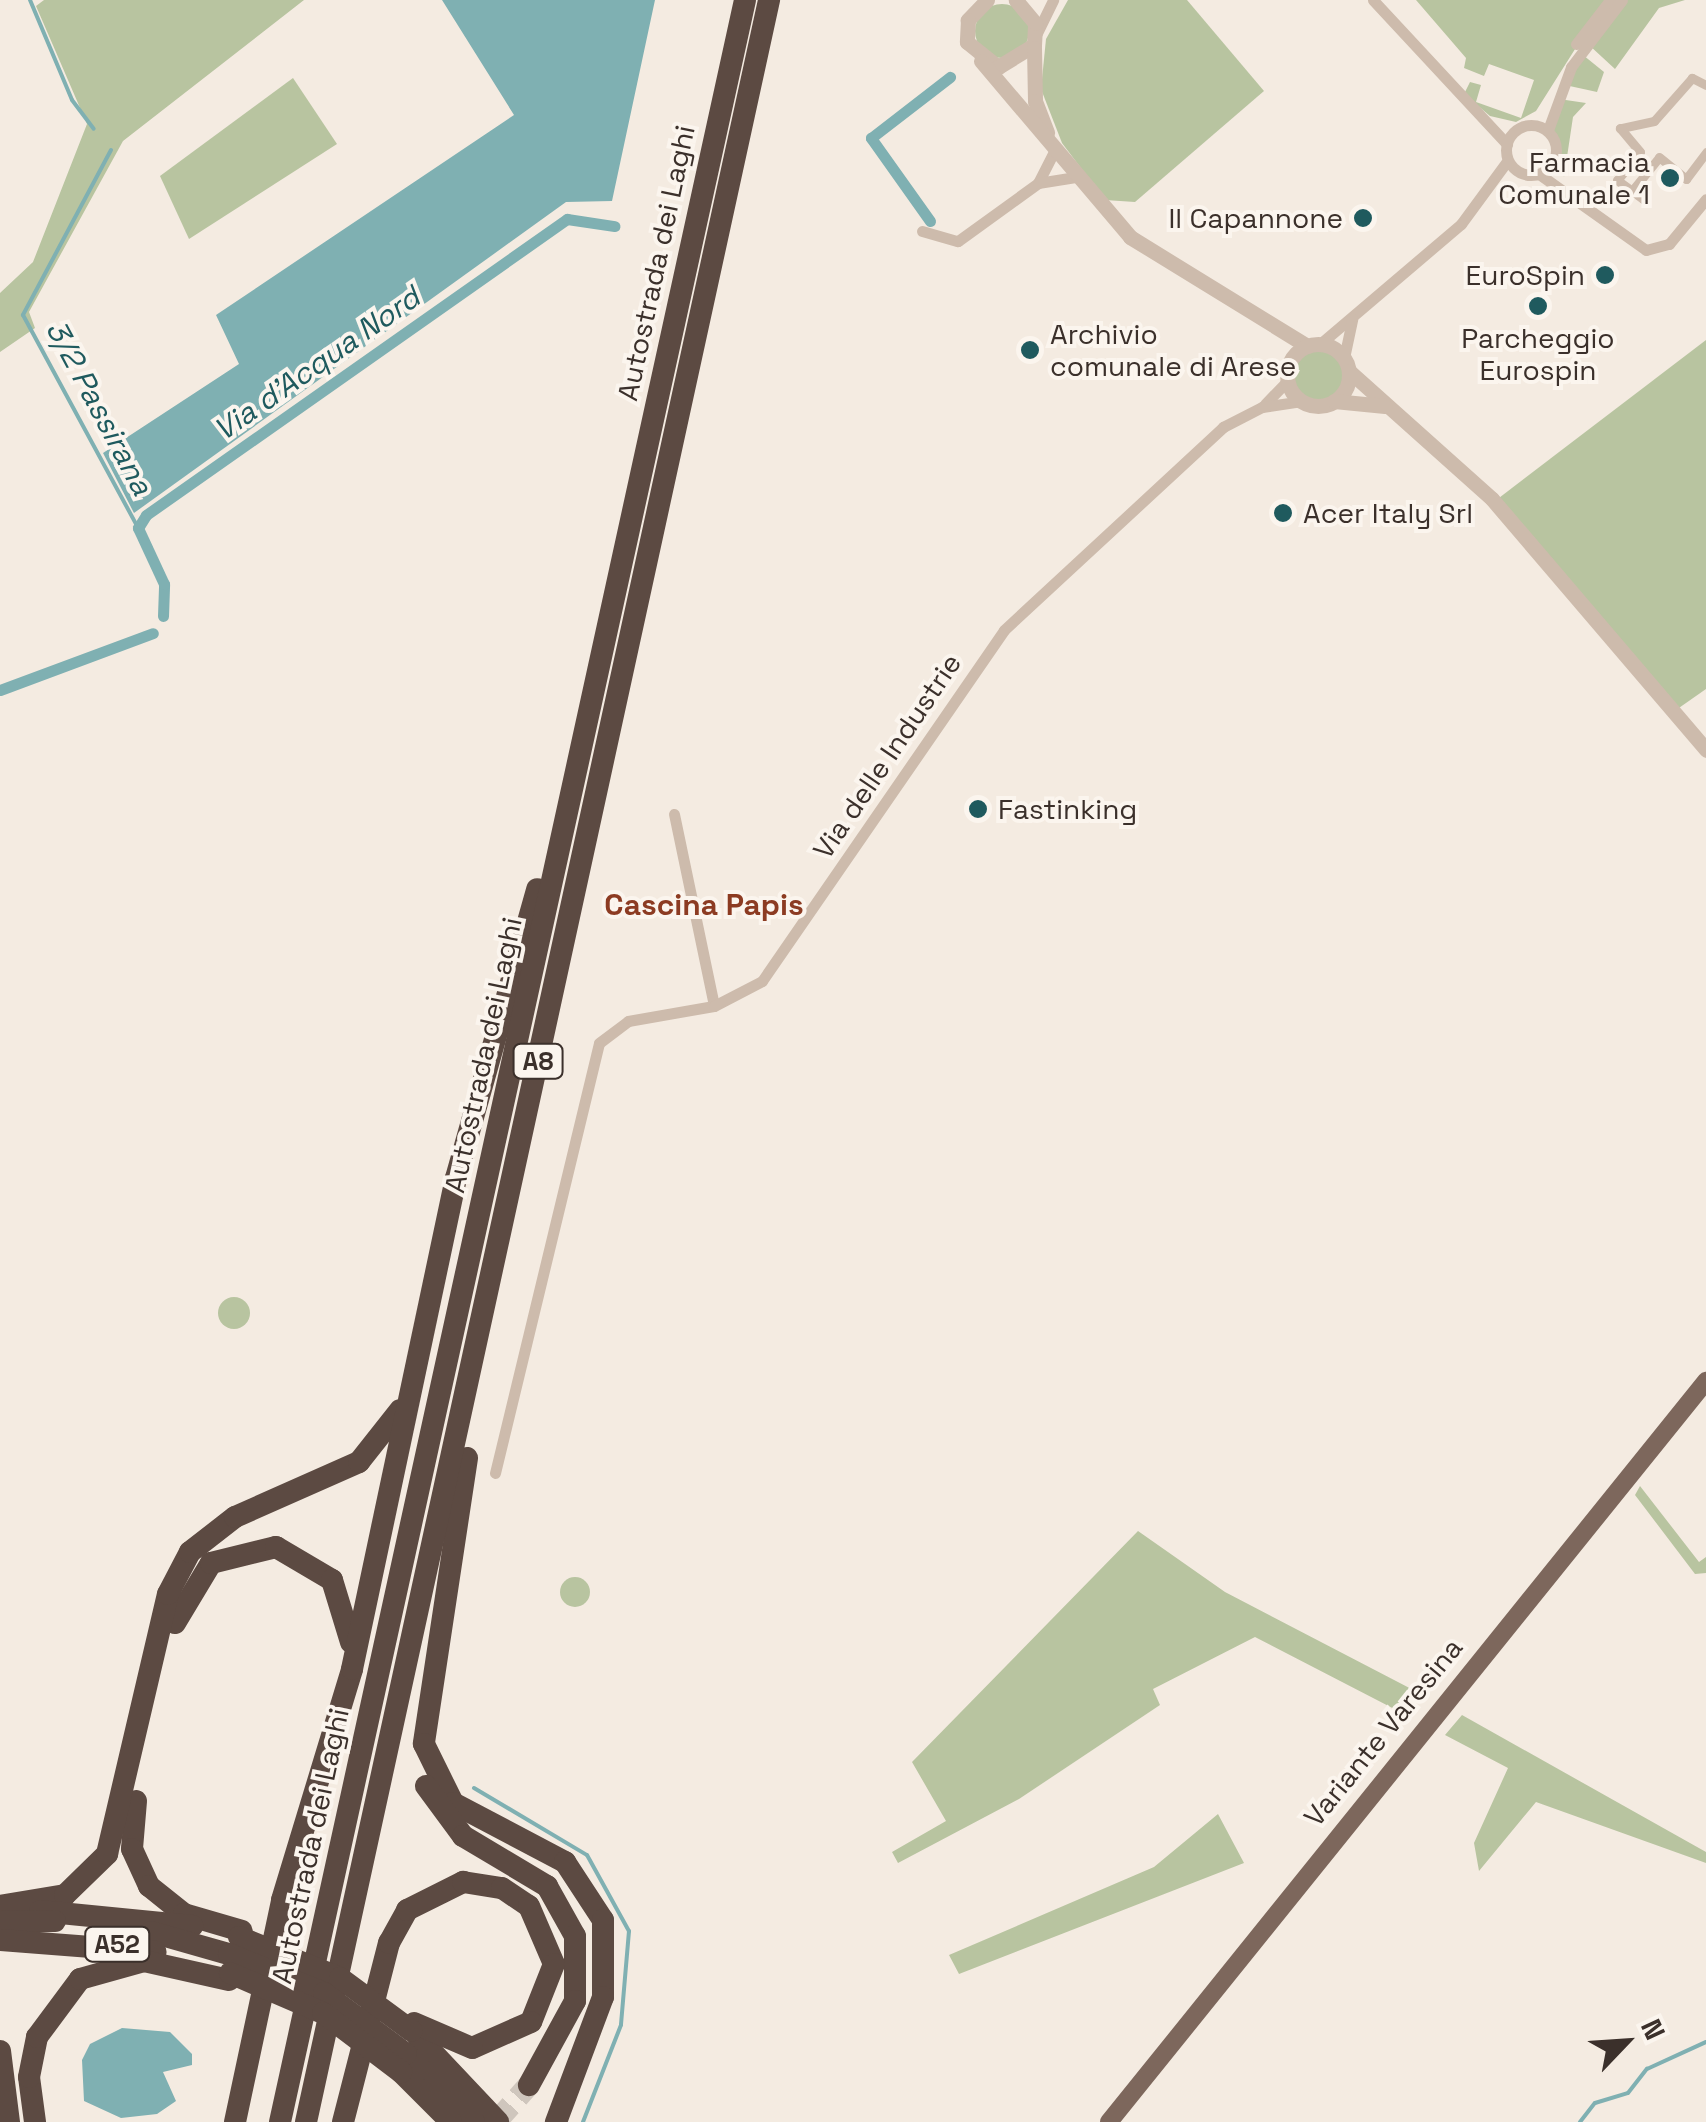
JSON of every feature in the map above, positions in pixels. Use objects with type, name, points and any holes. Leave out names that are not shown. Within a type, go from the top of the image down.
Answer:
[{"type":"highway","name":"Autostrada dei Laghi","points":[[280,2122],[744,0]]},
{"type":"highway","name":"Autostrada dei Laghi","points":[[306,2122],[769,0]]},
{"type":"highway","points":[[0,1910],[58,1898],[102,1863],[181,1566],[220,1526],[333,1478],[378,1446],[403,1403],[524,927],[572,787]]},
{"type":"highway","points":[[493,1264],[424,1732],[434,1777],[469,1816],[564,1862],[607,1934],[600,2011],[556,2122]]},
{"type":"highway","points":[[238,2122],[248,2059],[336,1719],[431,1296]]},
{"type":"highway","points":[[234,1955],[163,1900],[140,1872],[131,1840],[176,1618],[211,1563],[276,1547],[332,1580],[351,1634],[336,1719]]},
{"type":"highway","points":[[442,1615],[418,1731],[424,1784],[454,1829],[546,1886],[578,1948],[575,2001],[528,2085]]},
{"type":"highway","points":[[343,2122],[389,1943],[407,1910],[442,1887],[472,1882],[511,1892],[536,1914],[554,1964],[532,2022],[472,2048],[408,2045]]},
{"type":"highway","points":[[0,1910],[124,1914],[234,1955]]},
{"type":"highway","name":"A52","points":[[0,1922],[130,1928],[234,1955],[324,1993],[408,2045],[474,2122]]},
{"type":"highway","name":"A52","points":[[0,1940],[115,1944],[234,1955],[274,1989],[349,2030],[408,2045],[451,2122]]},
{"type":"highway","points":[[35,2122],[29,2077],[38,2036],[80,1978],[144,1961],[274,1948],[351,1985],[408,2045],[498,2122]]},
{"type":"highway","points":[[0,2053],[9,2122]]},
{"type":"highway","points":[[0,2053],[18,2122]]},
{"type":"main road","name":"Variante Varesina","points":[[1110,2122],[1706,1380]]},
{"type":"street","points":[[962,0],[968,20],[968,42],[981,62],[1076,177],[1145,250],[1260,323],[1314,345],[1346,365],[1516,526],[1706,750]]},
{"type":"street","points":[[968,20],[986,0]]},
{"type":"street","points":[[922,231],[958,242],[1038,183],[1055,150],[1035,101],[1035,39],[1016,0]]},
{"type":"street","points":[[981,62],[1007,67],[1035,39],[1053,0]]},
{"type":"street","points":[[1373,0],[1438,80],[1488,122],[1507,144]]},
{"type":"street","points":[[1499,182],[1508,160],[1507,144],[1515,131],[1529,124],[1610,0]]},
{"type":"street","points":[[1557,182],[1548,130],[1571,67],[1622,0]]},
{"type":"street","points":[[1706,85],[1692,78],[1654,122],[1620,128],[1640,152],[1617,180],[1643,199],[1636,187],[1659,157],[1686,179],[1706,152]]},
{"type":"street","points":[[1488,122],[1515,131]]},
{"type":"street","points":[[1529,124],[1548,130]]},
{"type":"street","points":[[1508,160],[1522,173]]},
{"type":"street","points":[[1538,174],[1552,165]]},
{"type":"street","points":[[1288,364],[1352,317],[1499,182],[1522,173],[1538,174],[1557,182],[1646,250],[1669,244],[1706,199]]},
{"type":"street","points":[[1038,183],[1076,177]]},
{"type":"street","points":[[1334,402],[1346,365],[1352,317]]},
{"type":"street","points":[[1260,323],[1288,364],[1287,381],[1302,402],[1395,409]]},
{"type":"street","name":"Via delle Industrie","points":[[495,1473],[592,1056],[628,1021],[714,1006],[748,992],[774,967],[996,639],[1212,436],[1262,406],[1287,381]]},
{"type":"street","name":"Via delle Industrie","points":[[1262,406],[1302,402]]},
{"type":"street","points":[[674,814],[714,1006]]},
{"type":"green space","points":[[44,0],[304,0],[123,141],[29,312],[35,328],[0,352],[0,293],[33,262],[87,124],[36,6]]},
{"type":"green space","points":[[1068,0],[1187,0],[1264,91],[1135,202],[1105,200],[1062,143],[1041,89],[1046,39]]},
{"type":"green space","points":[[1416,0],[1606,0],[1536,111],[1516,122],[1490,116],[1464,94],[1470,82],[1481,85],[1476,102],[1521,118],[1534,80],[1489,64],[1484,76],[1464,68],[1466,58]]},
{"type":"green space","points":[[1627,0],[1685,0],[1659,8],[1615,69],[1589,45]]},
{"type":"green space","points":[[1002,4],[1021,12],[1029,31],[1021,50],[1002,58],[983,50],[975,31],[983,12]]},
{"type":"green space","points":[[1583,55],[1604,72],[1597,92],[1565,85]]},
{"type":"green space","points":[[293,78],[337,144],[189,239],[160,176]]},
{"type":"green space","points":[[1559,99],[1586,103],[1573,117],[1564,177],[1552,125]]},
{"type":"green space","points":[[1706,340],[1706,689],[1676,710],[1495,501]]},
{"type":"green space","points":[[1318,350],[1336,357],[1343,375],[1336,393],[1318,400],[1300,393],[1293,375],[1300,357]]},
{"type":"green space","points":[[234,1297],[246,1301],[250,1313],[246,1325],[234,1329],[222,1325],[218,1313],[222,1301]]},
{"type":"green space","points":[[1640,1486],[1699,1562],[1706,1557],[1706,1573],[1695,1574],[1635,1495]]},
{"type":"green space","points":[[1138,1531],[1225,1592],[1421,1694],[1404,1714],[1255,1637],[1153,1689],[1160,1705],[1019,1799],[898,1863],[892,1852],[946,1821],[912,1762]]},
{"type":"green space","points":[[575,1577],[586,1581],[590,1592],[586,1603],[575,1607],[564,1603],[560,1592],[564,1581]]},
{"type":"green space","points":[[1462,1715],[1706,1852],[1706,1863],[1536,1802],[1479,1871],[1474,1843],[1508,1768],[1445,1735]]},
{"type":"green space","points":[[1218,1814],[1244,1863],[959,1974],[949,1955],[1154,1867]]},
{"type":"water","points":[[442,0],[655,0],[612,201],[566,202],[134,513],[103,453],[239,364],[216,315],[514,115]]},
{"type":"water","points":[[122,2028],[170,2032],[192,2054],[192,2065],[163,2072],[176,2101],[157,2114],[121,2118],[84,2101],[82,2060],[90,2044]]},
{"type":"waterway","name":"3/2 Passirana","points":[[30,0],[72,100],[94,129]]},
{"type":"waterway","name":"Via d'Acqua Nord","points":[[930,221],[871,138],[950,77]]},
{"type":"waterway","name":"3/2 Passirana","points":[[111,150],[23,315],[138,528]]},
{"type":"waterway","name":"Via d'Acqua Nord","points":[[163,616],[164,584],[138,528],[146,515],[567,219],[614,226]]},
{"type":"waterway","name":"Via d'Acqua Nord","points":[[0,690],[153,633]]},
{"type":"waterway","points":[[474,1788],[587,1855],[629,1931],[621,2025],[583,2122]]},
{"type":"waterway","points":[[1580,2122],[1595,2103],[1628,2093],[1647,2069],[1706,2042]]},
{"type":"tunnel","points":[[496,2122],[529,2085]]},
{"type":"place","name":"Farmacia Comunale 1","points":[[1670,178]]},
{"type":"place","name":"Il Capannone","points":[[1363,218]]},
{"type":"place","name":"EuroSpin","points":[[1605,275]]},
{"type":"place","name":"Parcheggio Eurospin","points":[[1538,306]]},
{"type":"place","name":"Archivio comunale di Arese","points":[[1030,350]]},
{"type":"place","name":"Acer Italy Srl","points":[[1283,513]]},
{"type":"place","name":"Fastinking","points":[[978,809]]},
{"type":"district","name":"Cascina Papis","points":[[704,905]]}]
